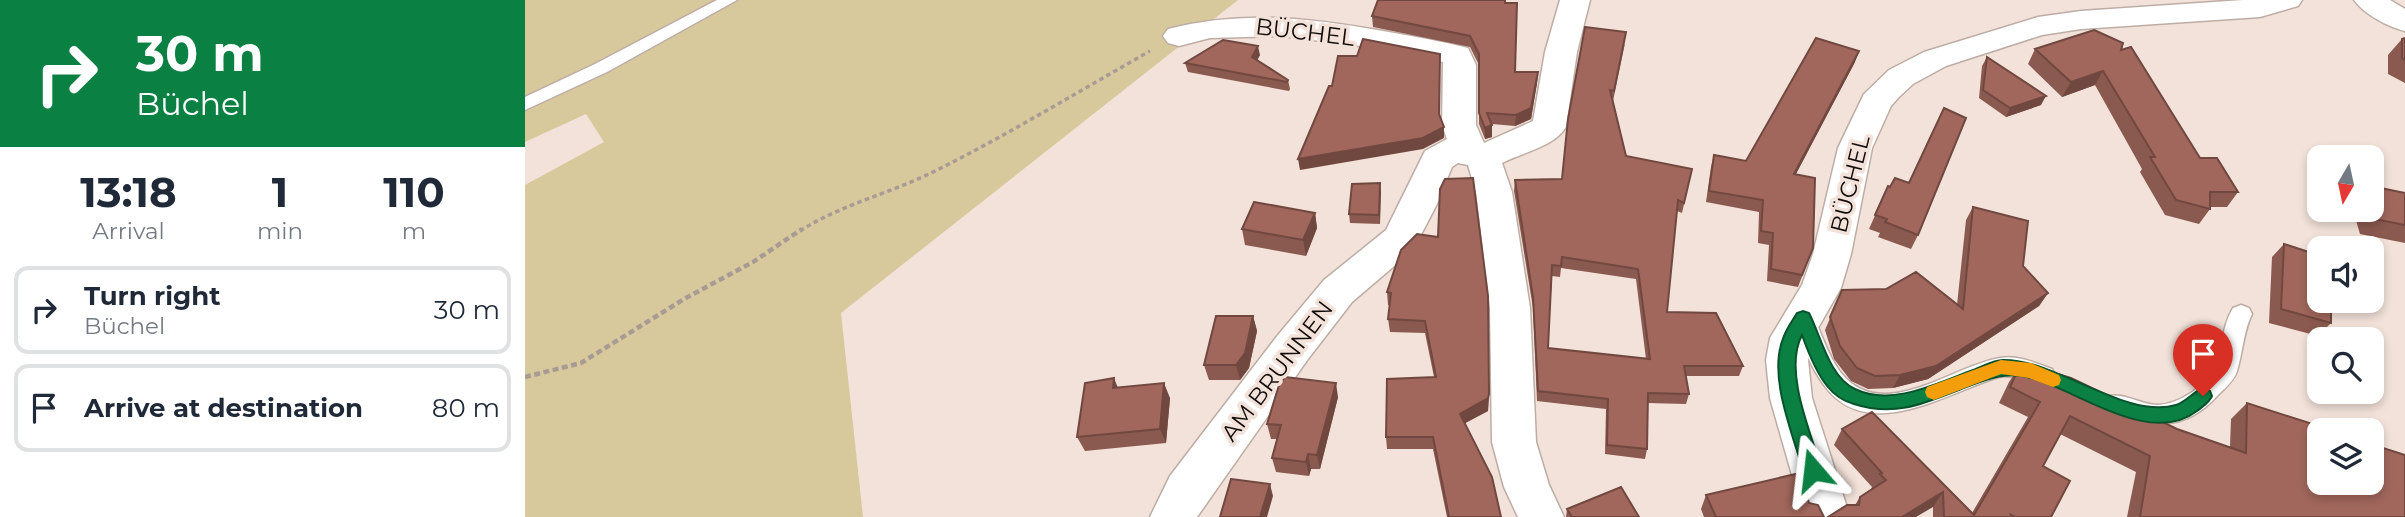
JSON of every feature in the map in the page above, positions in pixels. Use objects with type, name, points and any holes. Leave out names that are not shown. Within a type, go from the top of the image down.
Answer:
[{"type":"street","points":[[1476,155],[1535,136],[1549,127],[1561,52],[1575,0]]},
{"type":"street","name":"BÜCHEL","points":[[1827,517],[1791,398],[1787,360],[1791,338],[1821,288],[1832,254],[1856,148],[1876,102],[1901,78],[1935,59],[2038,26],[2081,20],[2260,8],[2287,0]]},
{"type":"street","points":[[2369,0],[2405,22]]},
{"type":"street","name":"BÜCHEL","points":[[1179,36],[1200,29],[1261,24],[1457,55],[1460,65],[1459,125],[1494,192],[1510,308],[1514,442],[1527,487],[1541,517]]},
{"type":"street","name":"AM BRUNNEN","points":[[1173,517],[1186,491],[1338,292],[1399,240],[1419,204],[1437,160],[1451,150],[1476,155]]},
{"type":"lane","points":[[525,104],[601,68],[729,0]]},
{"type":"lane","points":[[2095,397],[2121,407],[2156,415],[2182,412],[2203,396],[2225,372],[2236,322],[2241,314]]},
{"type":"lane","points":[[1803,317],[1834,382],[1857,399],[1888,404],[1931,393],[2001,367],[2031,371],[2069,386]]},
{"type":"path","points":[[525,377],[581,363],[684,299],[753,262],[818,219],[927,175],[967,155],[1179,36]]},
{"type":"shaded area","points":[[525,0],[1238,0],[841,313],[863,517],[525,517],[525,185],[604,142],[586,114],[525,142]]},
{"type":"building","points":[[1378,0],[1505,0],[1505,3],[1517,3],[1515,72],[1538,72],[1531,108],[1516,115],[1487,113],[1492,125],[1485,128],[1479,113],[1479,54],[1470,36],[1372,16]]},
{"type":"building","points":[[1585,27],[1626,32],[1614,91],[1610,90],[1626,156],[1692,169],[1684,203],[1678,200],[1667,312],[1716,313],[1743,366],[1684,366],[1689,394],[1648,393],[1647,449],[1607,445],[1608,399],[1538,391],[1533,297],[1515,180],[1562,179],[1568,119]],"holes":[[[1562,257],[1638,269],[1650,359],[1548,348],[1552,265],[1561,266]]]},
{"type":"building","points":[[2094,30],[2123,43],[2121,50],[2131,47],[2200,158],[2217,158],[2238,192],[2210,192],[2210,209],[2176,200],[2150,157],[2155,157],[2103,71],[2071,82],[2035,49]]},
{"type":"building","points":[[1816,38],[1859,51],[1794,174],[1815,178],[1813,248],[1802,275],[1771,269],[1773,233],[1761,231],[1763,200],[1709,191],[1714,155],[1746,161]]},
{"type":"building","points":[[2405,38],[2405,60],[2402,58],[2402,39]]},
{"type":"building","points":[[1363,39],[1440,54],[1439,114],[1444,127],[1423,138],[1298,159],[1329,86],[1332,86],[1338,56],[1357,56]]},
{"type":"building","points":[[1223,40],[1258,46],[1252,57],[1288,80],[1287,82],[1185,63]]},
{"type":"building","points":[[1987,57],[2046,96],[2010,108],[1983,90]]},
{"type":"building","points":[[1944,108],[1966,118],[1918,235],[1885,222],[1887,219],[1875,215],[1888,186],[1890,187],[1895,178],[1909,183]]},
{"type":"building","points":[[1473,178],[1488,296],[1489,394],[1488,398],[1460,414],[1492,477],[1501,517],[1449,517],[1433,437],[1386,437],[1387,379],[1436,377],[1425,321],[1388,319],[1391,293],[1387,292],[1401,250],[1417,234],[1438,237],[1440,189],[1445,179]]},
{"type":"building","points":[[1380,183],[1379,215],[1349,214],[1352,184]]},
{"type":"building","points":[[2384,189],[2405,193],[2405,225],[2384,221]]},
{"type":"building","points":[[1254,202],[1315,213],[1303,240],[1242,229]]},
{"type":"building","points":[[1973,207],[2028,221],[2023,266],[2048,293],[1936,366],[1900,375],[1875,376],[1857,368],[1840,346],[1830,317],[1842,290],[1886,289],[1916,272],[1963,309]]},
{"type":"building","points":[[2284,244],[2307,251],[2307,313],[2331,313],[2331,323],[2281,309]]},
{"type":"building","points":[[1216,316],[1253,316],[1245,353],[1236,365],[1204,365]]},
{"type":"building","points":[[2027,365],[2071,378],[2177,429],[2246,453],[2247,403],[2307,422],[2307,495],[2384,495],[2384,448],[2405,455],[2405,517],[2140,517],[2150,456],[2070,416],[2043,466],[2070,481],[2051,517],[1944,517],[1943,492],[1902,517],[1828,517],[1847,505],[1859,505],[1860,497],[1886,480],[1842,429],[1872,412],[1974,515],[2040,402],[2010,387],[2020,366]]},
{"type":"building","points":[[1285,377],[1336,383],[1317,455],[1308,454],[1306,462],[1272,458],[1281,425],[1267,424],[1279,385]]},
{"type":"building","points":[[1114,378],[1113,388],[1164,383],[1160,429],[1077,437],[1085,383]]},
{"type":"building","points":[[1800,473],[1809,503],[1818,505],[1824,517],[1716,517],[1706,495]]},
{"type":"building","points":[[1231,479],[1270,484],[1260,517],[1220,517]]},
{"type":"building","points":[[1621,487],[1639,517],[1572,517],[1567,509]]},
{"type":"slow traffic","points":[[1934,392],[2001,367],[2031,371],[2053,380]]},
{"type":"route","points":[[1813,470],[1791,398],[1787,360],[1791,338],[1803,317],[1834,382],[1847,394],[1875,403],[1888,404],[1931,393],[2001,367],[2031,371],[2121,407],[2156,415],[2182,412],[2203,396]]}]
